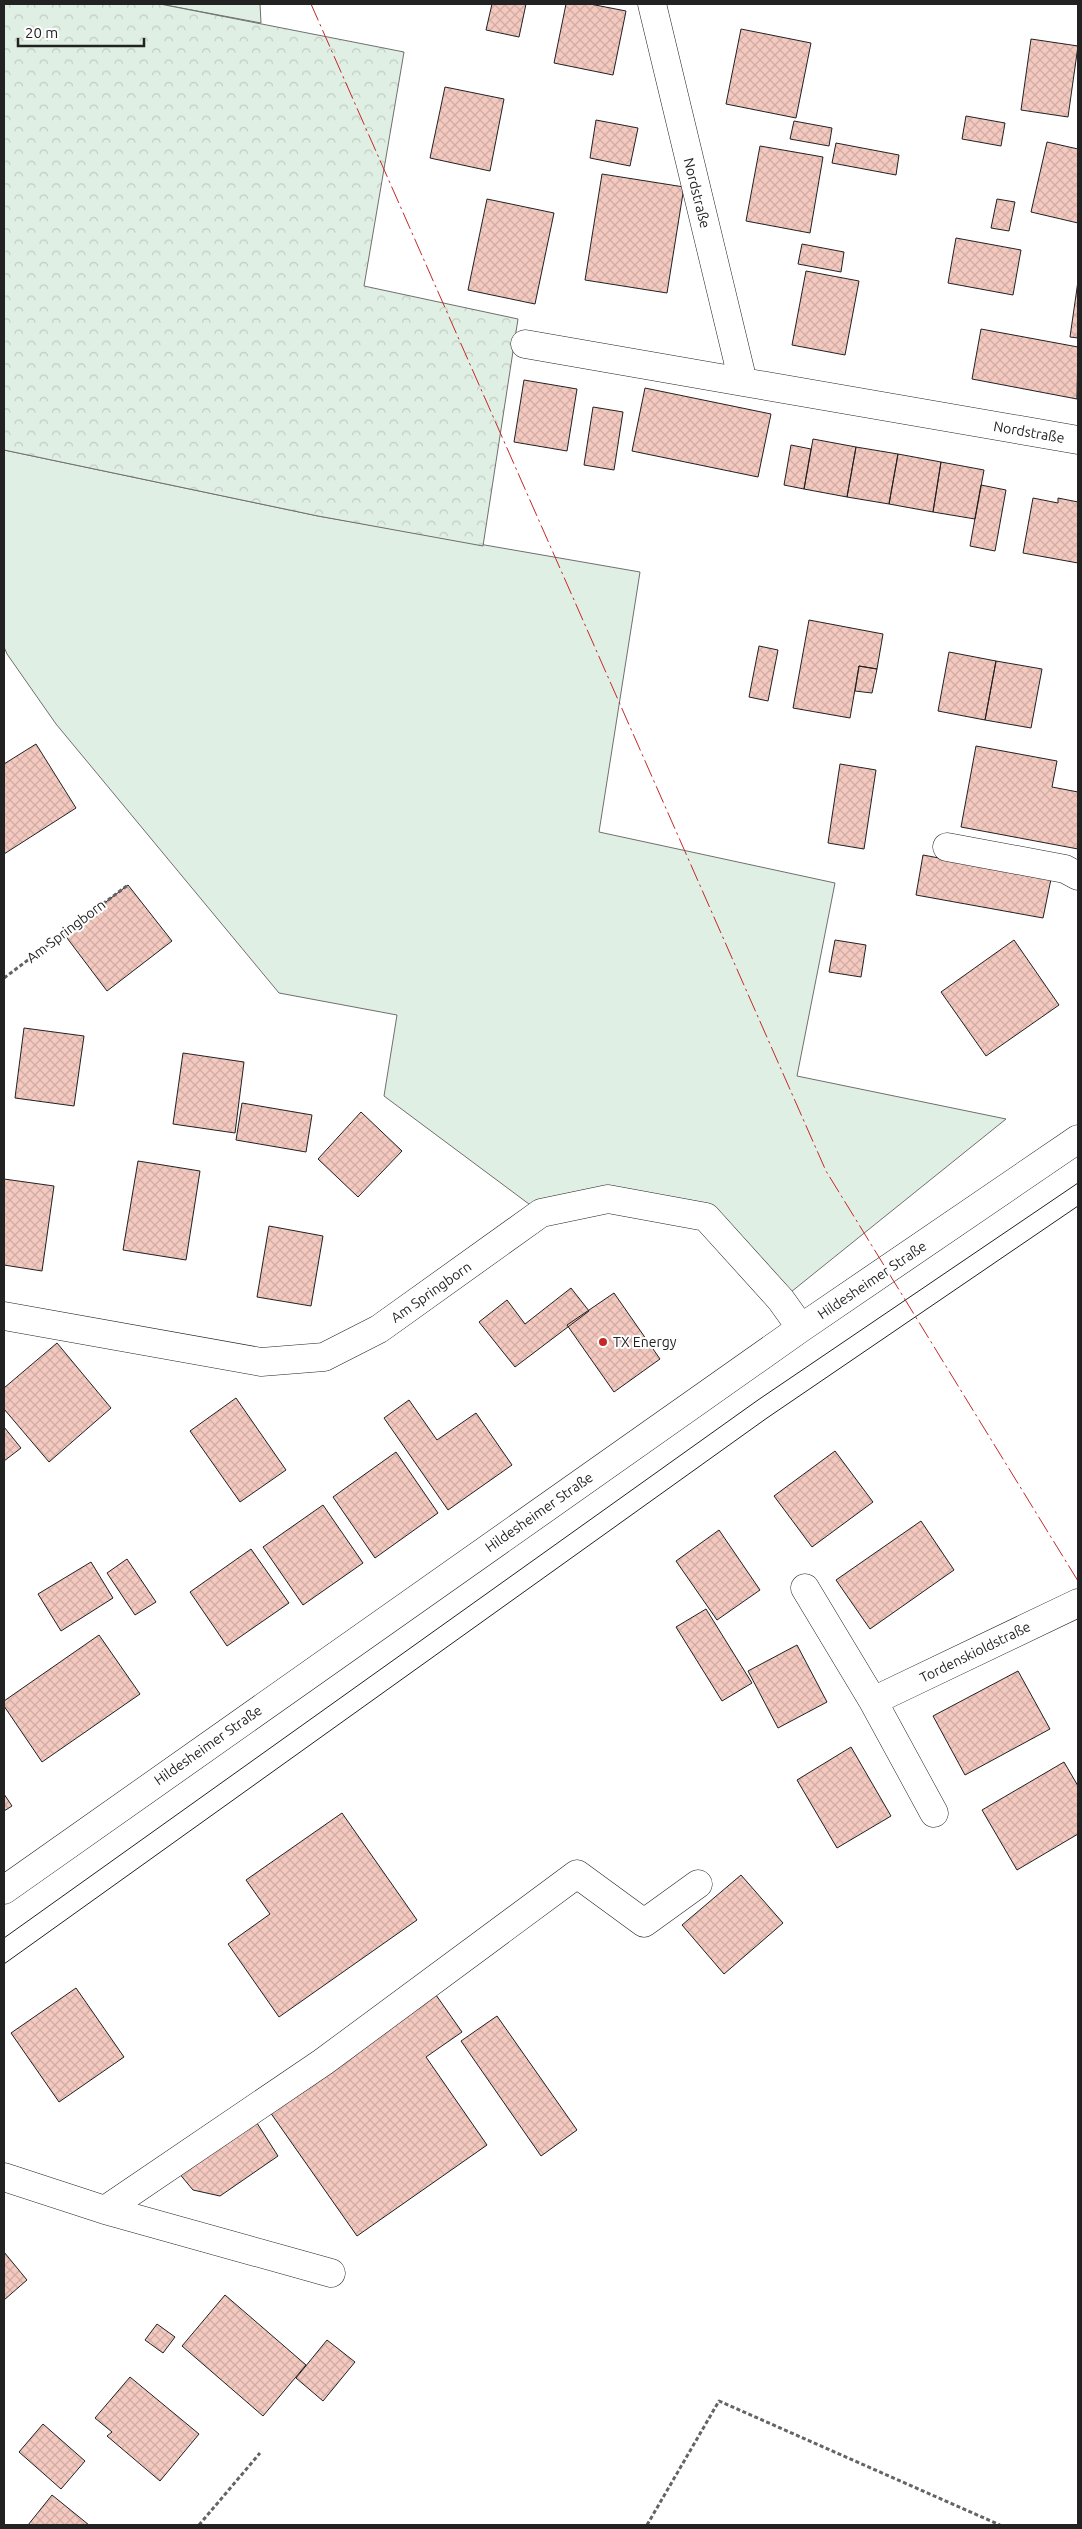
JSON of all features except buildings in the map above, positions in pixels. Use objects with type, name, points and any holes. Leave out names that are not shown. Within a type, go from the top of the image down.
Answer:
[{"type":"street","name":"Nordstraße","points":[[652,4],[743,382]]},
{"type":"street","name":"Nordstraße","points":[[525,344],[1078,440]]},
{"type":"street","points":[[947,847],[1065,869],[1078,876]]},
{"type":"street","name":"Hildesheimer Straße","points":[[4,1890],[802,1328],[1078,1139]]},
{"type":"street","name":"Am Springborn","points":[[4,1316],[261,1362],[324,1357],[379,1329],[542,1213],[608,1199],[706,1217],[781,1300],[802,1328]]},
{"type":"street","points":[[805,1588],[873,1701],[934,1813]]},
{"type":"street","name":"Tordenskioldstraße","points":[[873,1701],[1078,1603]]},
{"type":"street","points":[[105,2210],[323,2062],[577,1874],[644,1922],[698,1884]]},
{"type":"street","points":[[4,2177],[105,2210],[332,2273]]},
{"type":"path","name":"Am Springborn","points":[[4,978],[128,884]]},
{"type":"path","points":[[647,2525],[718,2401],[1000,2525]]},
{"type":"path","points":[[199,2525],[260,2453]]},
{"type":"green space","points":[[4,4],[160,4],[404,52],[364,286],[518,319],[483,546],[318,516],[4,450]]},
{"type":"green space","points":[[160,4],[260,4],[261,23]]},
{"type":"green space","points":[[4,450],[318,516],[640,572],[599,832],[835,883],[797,1076],[1006,1119],[781,1300],[706,1217],[608,1199],[541,1213],[384,1096],[397,1015],[279,993],[56,724],[4,647]]},
{"type":"tram line","points":[[4,1938],[758,1400],[1078,1183]]},
{"type":"tram line","points":[[4,1964],[767,1418],[1078,1206]]},
{"type":"power","points":[[311,4],[826,1171],[1078,1581]]},
{"type":"place","name":"TX Energy","points":[[603,1342]]}]
